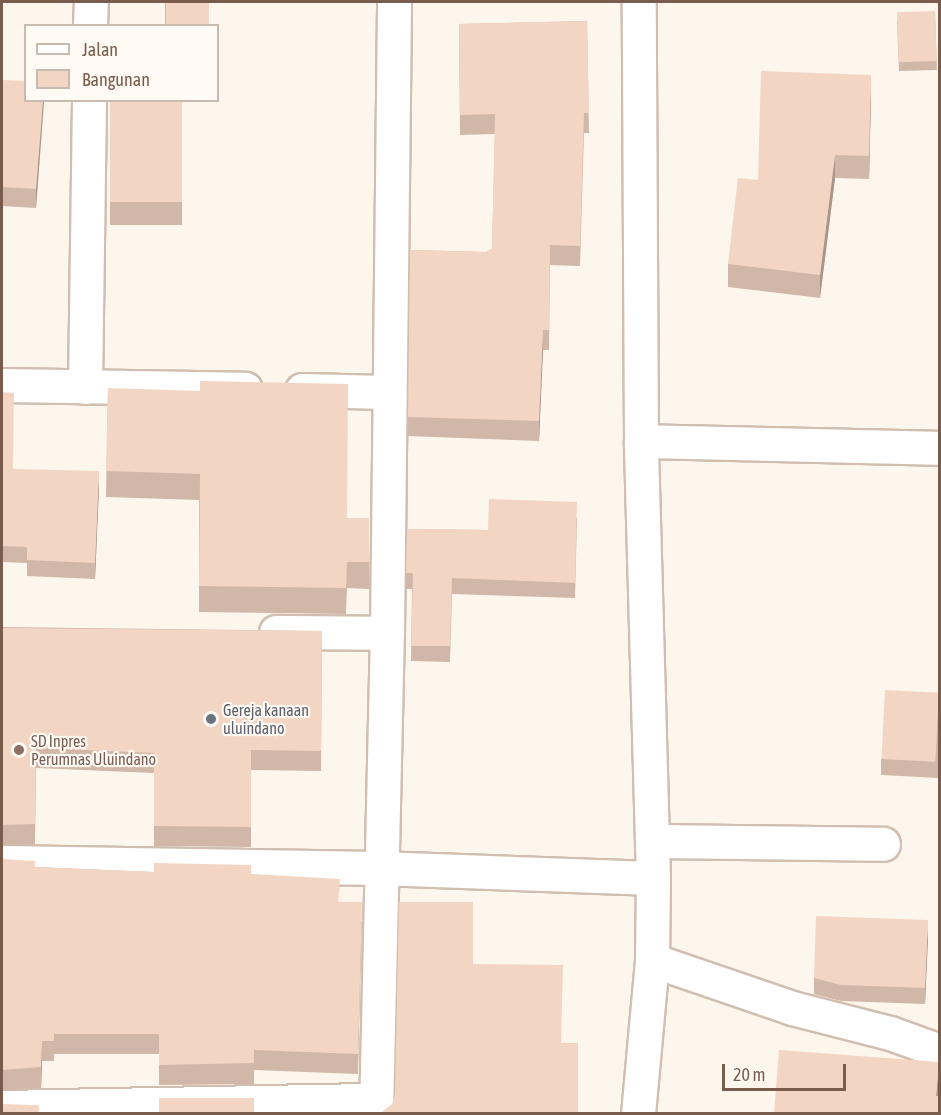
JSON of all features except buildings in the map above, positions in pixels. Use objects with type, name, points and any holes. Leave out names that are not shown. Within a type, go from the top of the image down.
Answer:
[{"type":"street","points":[[90,2],[90,24]]},
{"type":"street","points":[[2,1107],[68,1111],[376,1107],[378,868],[387,633],[387,392],[394,2]]},
{"type":"street","points":[[638,1113],[652,960],[653,878],[640,441],[639,2]]},
{"type":"street","points":[[85,387],[89,102]]},
{"type":"street","points":[[2,385],[387,392]]},
{"type":"street","points":[[640,441],[939,448]]},
{"type":"street","points":[[247,632],[387,633]]},
{"type":"street","points":[[652,841],[883,844]]},
{"type":"street","points":[[2,862],[378,868],[653,878]]},
{"type":"street","points":[[652,960],[792,1008],[890,1033],[939,1051]]},
{"type":"place","name":"Gereja kanaan uluindano","points":[[211,719]]},
{"type":"place","name":"SD Inpres Perumnas Uluindano","points":[[19,750]]}]
